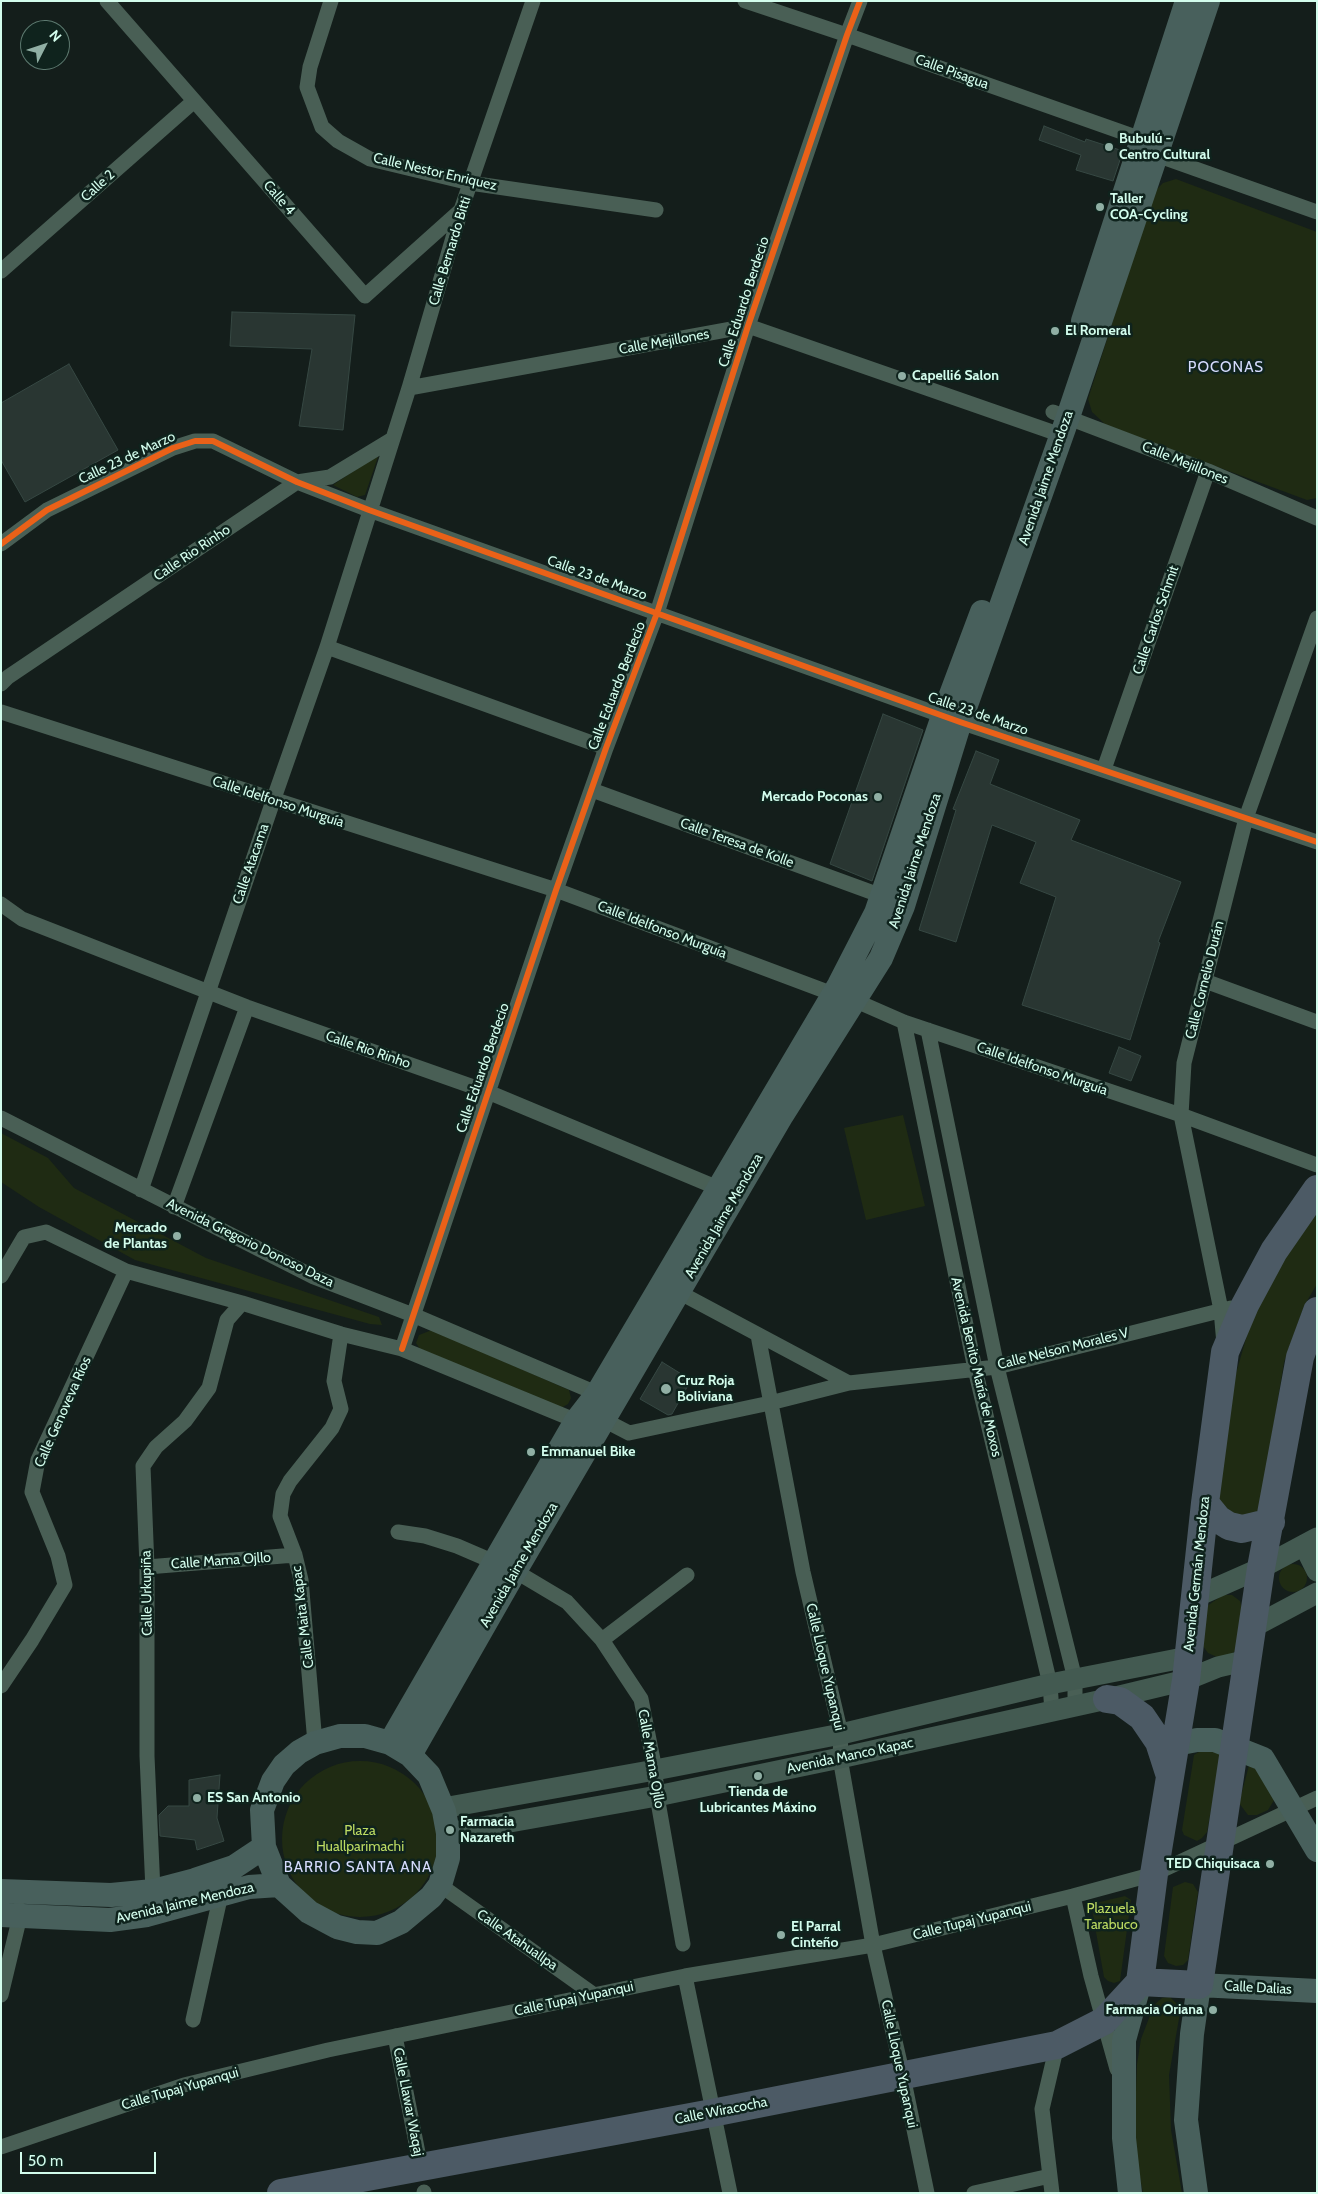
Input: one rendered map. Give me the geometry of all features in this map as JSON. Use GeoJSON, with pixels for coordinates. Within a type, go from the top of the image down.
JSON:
{"type":"FeatureCollection","features":[{"type":"Feature","properties":{"kind":"highway","name":"Avenida Germán Mendoza"},"geometry":{"type":"LineString","coordinates":[[1140,1982],[1154,1874],[1171,1779],[1187,1668],[1205,1503],[1225,1352],[1233,1307],[1317,1189]]}},
{"type":"Feature","properties":{"kind":"highway"},"geometry":{"type":"LineString","coordinates":[[1140,1982],[1199,1985],[1219,1846],[1236,1747],[1261,1568],[1317,1312]]}},
{"type":"Feature","properties":{"kind":"highway"},"geometry":{"type":"LineString","coordinates":[[1205,1503],[1218,1519],[1229,1526],[1242,1529],[1271,1522]]}},
{"type":"Feature","properties":{"kind":"highway"},"geometry":{"type":"LineString","coordinates":[[1107,1699],[1120,1701],[1142,1717],[1159,1742],[1171,1779]]}},
{"type":"Feature","properties":{"kind":"highway","name":"Calle Wiracocha"},"geometry":{"type":"LineString","coordinates":[[281,2193],[423,2184],[712,2113],[1057,2045],[1104,2021],[1140,1982]]}},
{"type":"Feature","properties":{"kind":"main road","name":"Avenida Jaime Mendoza"},"geometry":{"type":"LineString","coordinates":[[1149,147],[1186,1]]}},
{"type":"Feature","properties":{"kind":"main road","name":"Avenida Jaime Mendoza"},"geometry":{"type":"LineString","coordinates":[[728,1192],[782,1115],[856,1001],[881,958],[903,906],[952,719],[993,584],[1057,424],[1149,147],[1208,1]]}},
{"type":"Feature","properties":{"kind":"main road","name":"Avenida Jaime Mendoza"},"geometry":{"type":"LineString","coordinates":[[400,1749],[505,1566],[604,1411],[671,1288],[728,1192],[876,913],[952,719]]}},
{"type":"Feature","properties":{"kind":"main road","name":"Avenida Jaime Mendoza"},"geometry":{"type":"LineString","coordinates":[[505,1566],[576,1421],[604,1411]]}},
{"type":"Feature","properties":{"kind":"main road"},"geometry":{"type":"LineString","coordinates":[[1194,1598],[1261,1568],[1310,1541],[1317,1571]]}},
{"type":"Feature","properties":{"kind":"main road"},"geometry":{"type":"LineString","coordinates":[[1253,1627],[1317,1593]]}},
{"type":"Feature","properties":{"kind":"main road","name":"Avenida Manco Kapac"},"geometry":{"type":"LineString","coordinates":[[443,1808],[656,1770],[841,1734],[1075,1679],[1187,1668],[1218,1667],[1248,1660]]}},
{"type":"Feature","properties":{"kind":"main road","name":"Avenida Manco Kapac"},"geometry":{"type":"LineString","coordinates":[[448,1833],[658,1796],[1052,1712],[1107,1699],[1187,1668]]}},
{"type":"Feature","properties":{"kind":"main road"},"geometry":{"type":"LineString","coordinates":[[340,1736],[366,1736],[400,1749],[429,1775],[443,1808],[448,1833],[448,1858],[440,1885],[431,1897],[401,1922],[377,1933],[357,1932],[337,1927],[308,1912],[278,1884],[264,1847],[262,1810],[273,1780],[284,1765],[299,1752],[316,1743],[340,1736]]}},
{"type":"Feature","properties":{"kind":"main road"},"geometry":{"type":"LineString","coordinates":[[1176,1744],[1208,1740],[1236,1747],[1263,1759],[1317,1850]]}},
{"type":"Feature","properties":{"kind":"main road","name":"Avenida Jaime Mendoza"},"geometry":{"type":"LineString","coordinates":[[9,1891],[111,1895],[153,1891],[234,1867],[264,1847]]}},
{"type":"Feature","properties":{"kind":"main road","name":"Avenida Jaime Mendoza"},"geometry":{"type":"LineString","coordinates":[[11,1916],[110,1920],[147,1915],[249,1887],[278,1884]]}},
{"type":"Feature","properties":{"kind":"main road"},"geometry":{"type":"LineString","coordinates":[[1130,2193],[1124,2138],[1124,2040],[1140,1982]]}},
{"type":"Feature","properties":{"kind":"main road"},"geometry":{"type":"LineString","coordinates":[[1196,2193],[1186,2120],[1192,2034],[1199,1985]]}},
{"type":"Feature","properties":{"kind":"main road","name":"Calle Dalias"},"geometry":{"type":"LineString","coordinates":[[1199,1985],[1317,1991]]}},
{"type":"Feature","properties":{"kind":"street","name":"Calle 4"},"geometry":{"type":"LineString","coordinates":[[107,1],[365,296],[462,210]]}},
{"type":"Feature","properties":{"kind":"street","name":"Calle Nestor Enriquez"},"geometry":{"type":"LineString","coordinates":[[331,1],[310,67],[307,87],[322,127],[338,141],[370,159],[470,183],[656,210]]}},
{"type":"Feature","properties":{"kind":"street","name":"Calle Bernardo Bitti"},"geometry":{"type":"LineString","coordinates":[[408,388],[470,183],[534,1]]}},
{"type":"Feature","properties":{"kind":"street","name":"Calle Pisagua"},"geometry":{"type":"LineString","coordinates":[[745,1],[846,35],[1149,147],[1317,212]]}},
{"type":"Feature","properties":{"kind":"street","name":"Calle Eduardo Berdecio"},"geometry":{"type":"LineString","coordinates":[[402,1349],[556,890],[606,748],[658,613],[748,326],[846,35],[860,1]]}},
{"type":"Feature","properties":{"kind":"street","name":"Calle 2"},"geometry":{"type":"LineString","coordinates":[[1,270],[194,101]]}},
{"type":"Feature","properties":{"kind":"street","name":"Calle Mejillones"},"geometry":{"type":"LineString","coordinates":[[408,388],[748,326],[1208,471],[1317,518]]}},
{"type":"Feature","properties":{"kind":"street"},"geometry":{"type":"LineString","coordinates":[[369,510],[408,388]]}},
{"type":"Feature","properties":{"kind":"street","name":"Calle Rio Rinho"},"geometry":{"type":"LineString","coordinates":[[1,684],[8,677],[296,482],[330,477],[391,440]]}},
{"type":"Feature","properties":{"kind":"street","name":"Calle 23 de Marzo"},"geometry":{"type":"LineString","coordinates":[[1,544],[47,510],[173,448],[195,441],[213,441],[296,482],[369,510],[952,719],[1317,842]]}},
{"type":"Feature","properties":{"kind":"street","name":"Calle Carlos Schmit"},"geometry":{"type":"LineString","coordinates":[[1104,769],[1208,471]]}},
{"type":"Feature","properties":{"kind":"street","name":"Calle Atacama"},"geometry":{"type":"LineString","coordinates":[[141,1190],[327,647],[369,510]]}},
{"type":"Feature","properties":{"kind":"street","name":"Calle Cornelio Durán"},"geometry":{"type":"LineString","coordinates":[[1233,1307],[1181,1115],[1184,1062],[1246,818],[1317,618]]}},
{"type":"Feature","properties":{"kind":"street"},"geometry":{"type":"LineString","coordinates":[[327,647],[606,748]]}},
{"type":"Feature","properties":{"kind":"street","name":"Calle Idelfonso Murguía"},"geometry":{"type":"LineString","coordinates":[[1,712],[273,801],[556,890],[856,1001],[904,1022],[1181,1115],[1317,1165]]}},
{"type":"Feature","properties":{"kind":"street","name":"Calle Teresa de Kolle"},"geometry":{"type":"LineString","coordinates":[[592,790],[882,896]]}},
{"type":"Feature","properties":{"kind":"street","name":"Calle Rio Rinho"},"geometry":{"type":"LineString","coordinates":[[1,904],[22,919],[247,1007],[488,1092],[728,1192]]}},
{"type":"Feature","properties":{"kind":"street"},"geometry":{"type":"LineString","coordinates":[[1205,981],[1317,1022]]}},
{"type":"Feature","properties":{"kind":"street"},"geometry":{"type":"LineString","coordinates":[[174,1207],[247,1007]]}},
{"type":"Feature","properties":{"kind":"street","name":"Avenida Benito María de Moxos"},"geometry":{"type":"LineString","coordinates":[[904,1022],[975,1369],[1050,1684],[1052,1712]]}},
{"type":"Feature","properties":{"kind":"street","name":"Avenida Benito María de Moxos"},"geometry":{"type":"LineString","coordinates":[[928,1030],[997,1367],[1075,1679],[1075,1706]]}},
{"type":"Feature","properties":{"kind":"street","name":"Avenida Gregorio Donoso Daza"},"geometry":{"type":"LineString","coordinates":[[1,1118],[314,1276],[413,1314],[604,1411]]}},
{"type":"Feature","properties":{"kind":"street"},"geometry":{"type":"LineString","coordinates":[[1,1276],[24,1237],[46,1232],[126,1271],[242,1302],[341,1334],[402,1349],[576,1421],[604,1411]]}},
{"type":"Feature","properties":{"kind":"street","name":"Calle Genoveva Ríos"},"geometry":{"type":"LineString","coordinates":[[1,1686],[32,1640],[65,1585],[58,1556],[32,1492],[38,1460],[126,1271]]}},
{"type":"Feature","properties":{"kind":"street"},"geometry":{"type":"LineString","coordinates":[[671,1288],[849,1382]]}},
{"type":"Feature","properties":{"kind":"street","name":"Calle Urkupiña"},"geometry":{"type":"LineString","coordinates":[[147,1915],[153,1891],[147,1756],[147,1567],[143,1466],[156,1447],[185,1421],[209,1388],[227,1320],[242,1302]]}},
{"type":"Feature","properties":{"kind":"street","name":"Calle Nelson Morales V"},"geometry":{"type":"LineString","coordinates":[[604,1411],[629,1433],[770,1403],[849,1382],[997,1367],[1233,1307]]}},
{"type":"Feature","properties":{"kind":"street","name":"Calle Maita Kapac"},"geometry":{"type":"LineString","coordinates":[[316,1743],[301,1580],[295,1555],[280,1516],[282,1494],[332,1428],[341,1409],[334,1381],[341,1334]]}},
{"type":"Feature","properties":{"kind":"street","name":"Calle Lloque Yupanqui"},"geometry":{"type":"LineString","coordinates":[[758,1334],[802,1572],[841,1734],[840,1758],[873,1945],[903,2076],[926,2193]]}},
{"type":"Feature","properties":{"kind":"street","name":"Calle Mama Ojllo"},"geometry":{"type":"LineString","coordinates":[[398,1532],[425,1536],[449,1543],[505,1566],[567,1602],[602,1640],[641,1699],[656,1770],[658,1796],[683,1944]]}},
{"type":"Feature","properties":{"kind":"street","name":"Calle Mama Ojllo"},"geometry":{"type":"LineString","coordinates":[[147,1567],[295,1555]]}},
{"type":"Feature","properties":{"kind":"street"},"geometry":{"type":"LineString","coordinates":[[602,1640],[688,1575]]}},
{"type":"Feature","properties":{"kind":"street","name":"Calle Tupaj Yupanqui"},"geometry":{"type":"LineString","coordinates":[[1,2146],[184,2085],[328,2050],[685,1976],[873,1945],[1073,1896],[1154,1874],[1219,1846],[1317,1798]]}},
{"type":"Feature","properties":{"kind":"street","name":"Calle Atahuallpa"},"geometry":{"type":"LineString","coordinates":[[440,1885],[593,1994]]}},
{"type":"Feature","properties":{"kind":"street"},"geometry":{"type":"LineString","coordinates":[[1,1995],[11,1916],[9,1891]]}},
{"type":"Feature","properties":{"kind":"street"},"geometry":{"type":"LineString","coordinates":[[192,2020],[221,1894]]}},
{"type":"Feature","properties":{"kind":"street"},"geometry":{"type":"LineString","coordinates":[[1073,1896],[1091,1976],[1123,2088]]}},
{"type":"Feature","properties":{"kind":"street"},"geometry":{"type":"LineString","coordinates":[[685,1976],[730,2193]]}},
{"type":"Feature","properties":{"kind":"street","name":"Calle Llawar Waqaj"},"geometry":{"type":"LineString","coordinates":[[395,2036],[423,2184]]}},
{"type":"Feature","properties":{"kind":"street"},"geometry":{"type":"LineString","coordinates":[[1052,2193],[1042,2109],[1057,2045]]}},
{"type":"Feature","properties":{"kind":"street"},"geometry":{"type":"LineString","coordinates":[[974,2193],[1050,2176]]}},
{"type":"Feature","properties":{"kind":"green space"},"geometry":{"type":"Polygon","coordinates":[[[1176,179],[1317,232],[1317,498],[1307,500],[1107,426],[1092,412],[1088,399],[1154,192],[1163,183],[1176,179]]]}},
{"type":"Feature","properties":{"kind":"green space"},"geometry":{"type":"Polygon","coordinates":[[[379,454],[365,495],[357,497],[333,485],[379,454]]]}},
{"type":"Feature","properties":{"kind":"green space"},"geometry":{"type":"Polygon","coordinates":[[[903,1115],[925,1206],[866,1220],[844,1128],[903,1115]]]}},
{"type":"Feature","properties":{"kind":"green space"},"geometry":{"type":"Polygon","coordinates":[[[1,1133],[48,1158],[74,1188],[206,1258],[379,1317],[382,1325],[370,1324],[135,1260],[39,1207],[1,1182],[1,1133]]]}},
{"type":"Feature","properties":{"kind":"green space"},"geometry":{"type":"Polygon","coordinates":[[[1317,1207],[1317,1284],[1304,1306],[1284,1362],[1261,1503],[1257,1512],[1242,1521],[1218,1501],[1235,1377],[1249,1328],[1268,1285],[1317,1207]]]}},
{"type":"Feature","properties":{"kind":"green space"},"geometry":{"type":"Polygon","coordinates":[[[432,1330],[569,1390],[571,1398],[568,1404],[561,1408],[420,1349],[416,1343],[419,1335],[432,1330]]]}},
{"type":"Feature","properties":{"kind":"green space"},"geometry":{"type":"Polygon","coordinates":[[[1293,1564],[1303,1568],[1307,1578],[1303,1588],[1293,1592],[1283,1588],[1279,1578],[1283,1568],[1293,1564]]]}},
{"type":"Feature","properties":{"kind":"green space"},"geometry":{"type":"Polygon","coordinates":[[[1223,1595],[1232,1595],[1240,1601],[1242,1608],[1238,1646],[1234,1652],[1227,1656],[1217,1657],[1208,1653],[1203,1646],[1207,1606],[1223,1595]]]}},
{"type":"Feature","properties":{"kind":"green space"},"geometry":{"type":"Polygon","coordinates":[[[1205,1748],[1219,1754],[1220,1760],[1207,1832],[1197,1841],[1184,1835],[1182,1830],[1194,1755],[1205,1748]]]}},
{"type":"Feature","properties":{"kind":"green space"},"geometry":{"type":"Polygon","coordinates":[[[1251,1758],[1276,1797],[1268,1810],[1257,1815],[1248,1815],[1239,1803],[1251,1758]]]}},
{"type":"Feature","properties":{"kind":"green space","name":"Plaza Huallparimachi"},"geometry":{"type":"Polygon","coordinates":[[[352,1761],[368,1761],[383,1764],[397,1770],[415,1784],[429,1802],[435,1816],[438,1839],[435,1862],[429,1876],[415,1894],[397,1908],[383,1914],[368,1917],[352,1917],[337,1914],[323,1908],[305,1894],[295,1882],[285,1862],[282,1847],[282,1831],[285,1816],[291,1802],[305,1784],[317,1774],[337,1764],[352,1761]]]}},
{"type":"Feature","properties":{"kind":"green space"},"geometry":{"type":"Polygon","coordinates":[[[1185,1882],[1193,1884],[1198,1892],[1188,1960],[1183,1965],[1176,1966],[1168,1963],[1164,1956],[1173,1887],[1185,1882]]]}},
{"type":"Feature","properties":{"kind":"green space","name":"Plazuela Tarabuco"},"geometry":{"type":"Polygon","coordinates":[[[1125,1896],[1131,1900],[1120,1981],[1114,1983],[1104,1977],[1091,1904],[1125,1896]]]}},
{"type":"Feature","properties":{"kind":"green space"},"geometry":{"type":"Polygon","coordinates":[[[1170,1997],[1180,2007],[1169,2075],[1171,2130],[1182,2193],[1143,2193],[1134,2146],[1137,2064],[1141,2039],[1154,2005],[1162,1998],[1170,1997]]]}},
{"type":"Feature","properties":{"kind":"building"},"geometry":{"type":"Polygon","coordinates":[[[1044,126],[1085,142],[1086,139],[1123,151],[1113,181],[1076,170],[1081,155],[1039,140],[1044,126]]]}},
{"type":"Feature","properties":{"kind":"building"},"geometry":{"type":"Polygon","coordinates":[[[232,312],[355,315],[343,430],[299,426],[312,349],[230,346],[232,312]]]}},
{"type":"Feature","properties":{"kind":"building"},"geometry":{"type":"Polygon","coordinates":[[[69,364],[118,450],[25,502],[1,460],[1,403],[69,364]]]}},
{"type":"Feature","properties":{"kind":"building","name":"Mercado Poconas"},"geometry":{"type":"Polygon","coordinates":[[[883,714],[923,730],[872,881],[830,864],[883,714]]]}},
{"type":"Feature","properties":{"kind":"building"},"geometry":{"type":"Polygon","coordinates":[[[976,751],[999,760],[990,784],[1080,820],[1071,840],[1181,882],[1158,942],[1160,943],[1130,1040],[1022,1005],[1056,897],[1020,883],[1036,842],[992,825],[956,942],[919,930],[956,810],[953,809],[976,751]]]}},
{"type":"Feature","properties":{"kind":"building"},"geometry":{"type":"Polygon","coordinates":[[[1119,1047],[1141,1056],[1131,1081],[1109,1073],[1119,1047]]]}},
{"type":"Feature","properties":{"kind":"building","name":"Cruz Roja Boliviana"},"geometry":{"type":"Polygon","coordinates":[[[662,1362],[691,1380],[672,1414],[668,1415],[640,1399],[662,1362]]]}},
{"type":"Feature","properties":{"kind":"building"},"geometry":{"type":"Polygon","coordinates":[[[220,1775],[217,1818],[224,1841],[197,1850],[195,1840],[160,1836],[159,1815],[168,1806],[189,1806],[189,1780],[220,1775]]]}},
{"type":"Feature","properties":{"kind":"cycle path"},"geometry":{"type":"LineString","coordinates":[[402,1349],[556,890],[606,748],[657,613],[748,326],[860,1]]}},
{"type":"Feature","properties":{"kind":"cycle path"},"geometry":{"type":"LineString","coordinates":[[1,544],[47,510],[173,448],[195,441],[213,441],[297,482],[369,510],[960,722],[1317,842]]}},
{"type":"Feature","properties":{"kind":"place","name":"Bubulú - Centro Cultural"},"geometry":{"type":"Point","coordinates":[1109,147]}},
{"type":"Feature","properties":{"kind":"place","name":"Taller COA-Cycling"},"geometry":{"type":"Point","coordinates":[1100,207]}},
{"type":"Feature","properties":{"kind":"place","name":"El Romeral"},"geometry":{"type":"Point","coordinates":[1055,331]}},
{"type":"Feature","properties":{"kind":"place","name":"Capelli6 Salon"},"geometry":{"type":"Point","coordinates":[902,376]}},
{"type":"Feature","properties":{"kind":"place","name":"Mercado Poconas"},"geometry":{"type":"Point","coordinates":[878,797]}},
{"type":"Feature","properties":{"kind":"place","name":"Mercado de Plantas"},"geometry":{"type":"Point","coordinates":[177,1236]}},
{"type":"Feature","properties":{"kind":"place","name":"Cruz Roja Boliviana"},"geometry":{"type":"Point","coordinates":[666,1389]}},
{"type":"Feature","properties":{"kind":"place","name":"Emmanuel Bike"},"geometry":{"type":"Point","coordinates":[531,1452]}},
{"type":"Feature","properties":{"kind":"place","name":"Tienda de Lubricantes Máxino"},"geometry":{"type":"Point","coordinates":[758,1776]}},
{"type":"Feature","properties":{"kind":"place","name":"ES San Antonio"},"geometry":{"type":"Point","coordinates":[197,1798]}},
{"type":"Feature","properties":{"kind":"place","name":"Farmacia Nazareth"},"geometry":{"type":"Point","coordinates":[450,1830]}},
{"type":"Feature","properties":{"kind":"place","name":"TED Chiquisaca"},"geometry":{"type":"Point","coordinates":[1270,1864]}},
{"type":"Feature","properties":{"kind":"place","name":"El Parral Cinteño"},"geometry":{"type":"Point","coordinates":[781,1935]}},
{"type":"Feature","properties":{"kind":"place","name":"Farmacia Oriana"},"geometry":{"type":"Point","coordinates":[1213,2010]}},
{"type":"Feature","properties":{"kind":"district","name":"POCONAS"},"geometry":{"type":"Point","coordinates":[1226,368]}},
{"type":"Feature","properties":{"kind":"district","name":"BARRIO SANTA ANA"},"geometry":{"type":"Point","coordinates":[358,1868]}}]}
